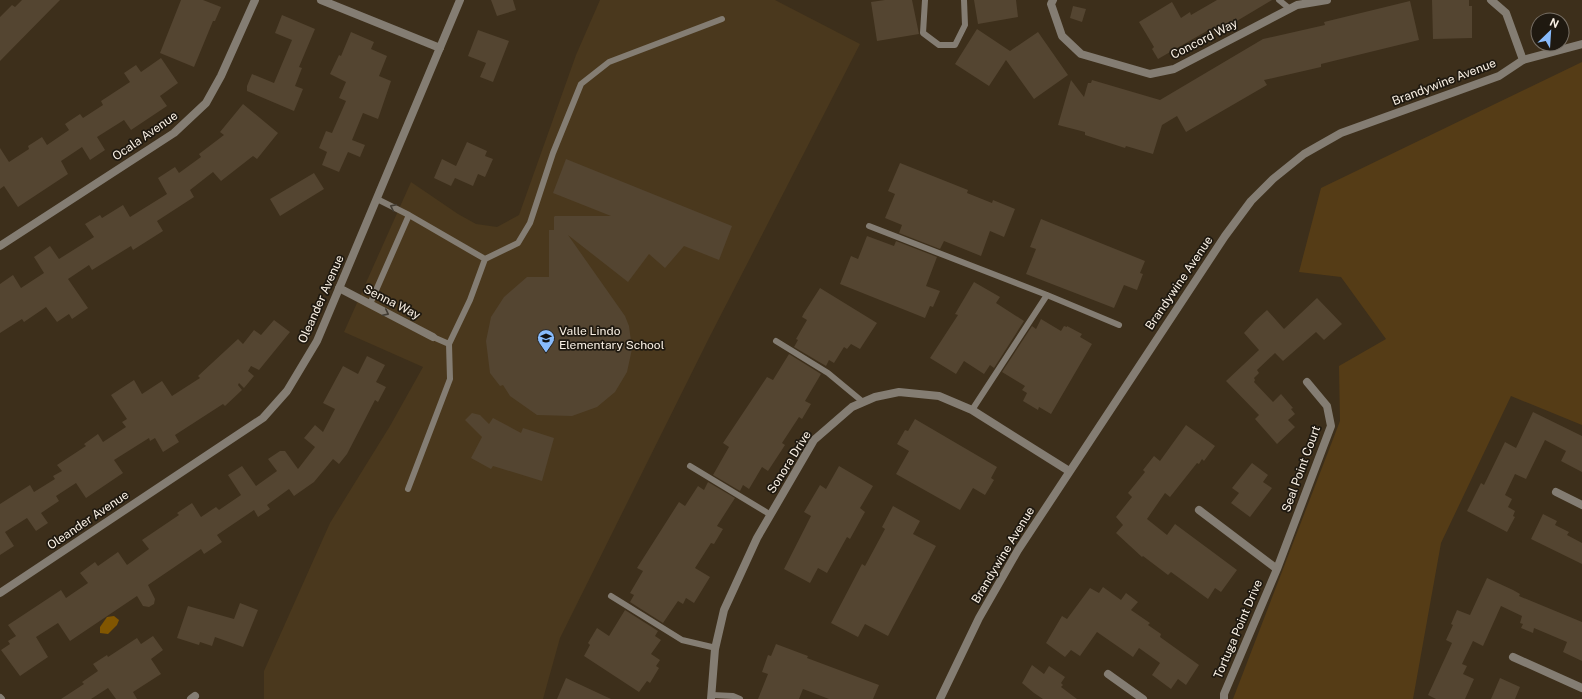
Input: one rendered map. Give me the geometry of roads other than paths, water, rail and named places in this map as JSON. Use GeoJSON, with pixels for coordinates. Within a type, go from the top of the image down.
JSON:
{"type":"FeatureCollection","features":[{"type":"Feature","properties":{"kind":"street","name":"Ocala Avenue"},"geometry":{"type":"LineString","coordinates":[[0,246],[174,133],[206,103],[221,76],[255,0]]}},
{"type":"Feature","properties":{"kind":"street"},"geometry":{"type":"LineString","coordinates":[[321,0],[440,48]]}},
{"type":"Feature","properties":{"kind":"street","name":"Oleander Avenue"},"geometry":{"type":"LineString","coordinates":[[0,593],[263,418],[287,391],[317,341],[460,0]]}},
{"type":"Feature","properties":{"kind":"street","name":"Concord Way"},"geometry":{"type":"LineString","coordinates":[[1053,0],[1051,4],[1062,36],[1082,54],[1150,74],[1174,69],[1294,5],[1327,0]]}},
{"type":"Feature","properties":{"kind":"street"},"geometry":{"type":"LineString","coordinates":[[1494,1],[1506,13],[1523,60]]}},
{"type":"Feature","properties":{"kind":"street","name":"Brandywine Avenue"},"geometry":{"type":"LineString","coordinates":[[940,699],[983,611],[1018,550],[1225,236],[1251,201],[1273,179],[1304,154],[1341,133],[1499,76],[1523,60],[1582,44]]}},
{"type":"Feature","properties":{"kind":"street","name":"Senna Way"},"geometry":{"type":"LineString","coordinates":[[339,288],[433,337]]}},
{"type":"Feature","properties":{"kind":"street","name":"Seal Point Court"},"geometry":{"type":"LineString","coordinates":[[1277,569],[1331,426],[1327,406],[1307,382]]}},
{"type":"Feature","properties":{"kind":"street","name":"Sonora Drive"},"geometry":{"type":"LineString","coordinates":[[711,697],[716,648],[724,610],[757,538],[814,440],[852,407],[875,397],[899,392],[939,396],[972,410],[1069,471]]}},
{"type":"Feature","properties":{"kind":"street"},"geometry":{"type":"LineString","coordinates":[[1556,492],[1582,505]]}},
{"type":"Feature","properties":{"kind":"street"},"geometry":{"type":"LineString","coordinates":[[1199,510],[1277,569]]}},
{"type":"Feature","properties":{"kind":"street","name":"Tortuga Point Drive"},"geometry":{"type":"LineString","coordinates":[[1224,699],[1224,694],[1277,569]]}},
{"type":"Feature","properties":{"kind":"street"},"geometry":{"type":"LineString","coordinates":[[1513,657],[1582,688]]}},
{"type":"Feature","properties":{"kind":"street"},"geometry":{"type":"LineString","coordinates":[[1108,674],[1143,699]]}},
{"type":"Feature","properties":{"kind":"lane"},"geometry":{"type":"LineString","coordinates":[[924,0],[923,33],[938,45],[955,44],[965,25],[964,0]]}},
{"type":"Feature","properties":{"kind":"lane"},"geometry":{"type":"LineString","coordinates":[[1279,0],[1294,5]]}},
{"type":"Feature","properties":{"kind":"lane"},"geometry":{"type":"LineString","coordinates":[[408,489],[450,379],[449,344],[470,300],[485,259],[518,243],[530,224],[553,153],[581,84],[609,62],[722,19]]}},
{"type":"Feature","properties":{"kind":"lane"},"geometry":{"type":"LineString","coordinates":[[377,199],[409,215],[485,259]]}},
{"type":"Feature","properties":{"kind":"lane"},"geometry":{"type":"LineString","coordinates":[[370,304],[409,215]]}},
{"type":"Feature","properties":{"kind":"lane"},"geometry":{"type":"LineString","coordinates":[[869,226],[1047,295],[1119,325]]}},
{"type":"Feature","properties":{"kind":"lane"},"geometry":{"type":"LineString","coordinates":[[972,410],[1047,295]]}},
{"type":"Feature","properties":{"kind":"lane"},"geometry":{"type":"LineString","coordinates":[[433,337],[449,344]]}},
{"type":"Feature","properties":{"kind":"lane"},"geometry":{"type":"LineString","coordinates":[[776,341],[823,370],[863,402]]}},
{"type":"Feature","properties":{"kind":"lane"},"geometry":{"type":"LineString","coordinates":[[690,466],[771,515]]}},
{"type":"Feature","properties":{"kind":"lane"},"geometry":{"type":"LineString","coordinates":[[611,596],[682,640],[716,648]]}},
{"type":"Feature","properties":{"kind":"lane"},"geometry":{"type":"LineString","coordinates":[[711,697],[733,696],[740,699]]}},
{"type":"Feature","properties":{"kind":"place","name":"Valle Lindo Elementary School"},"geometry":{"type":"Point","coordinates":[546,353]}}]}
